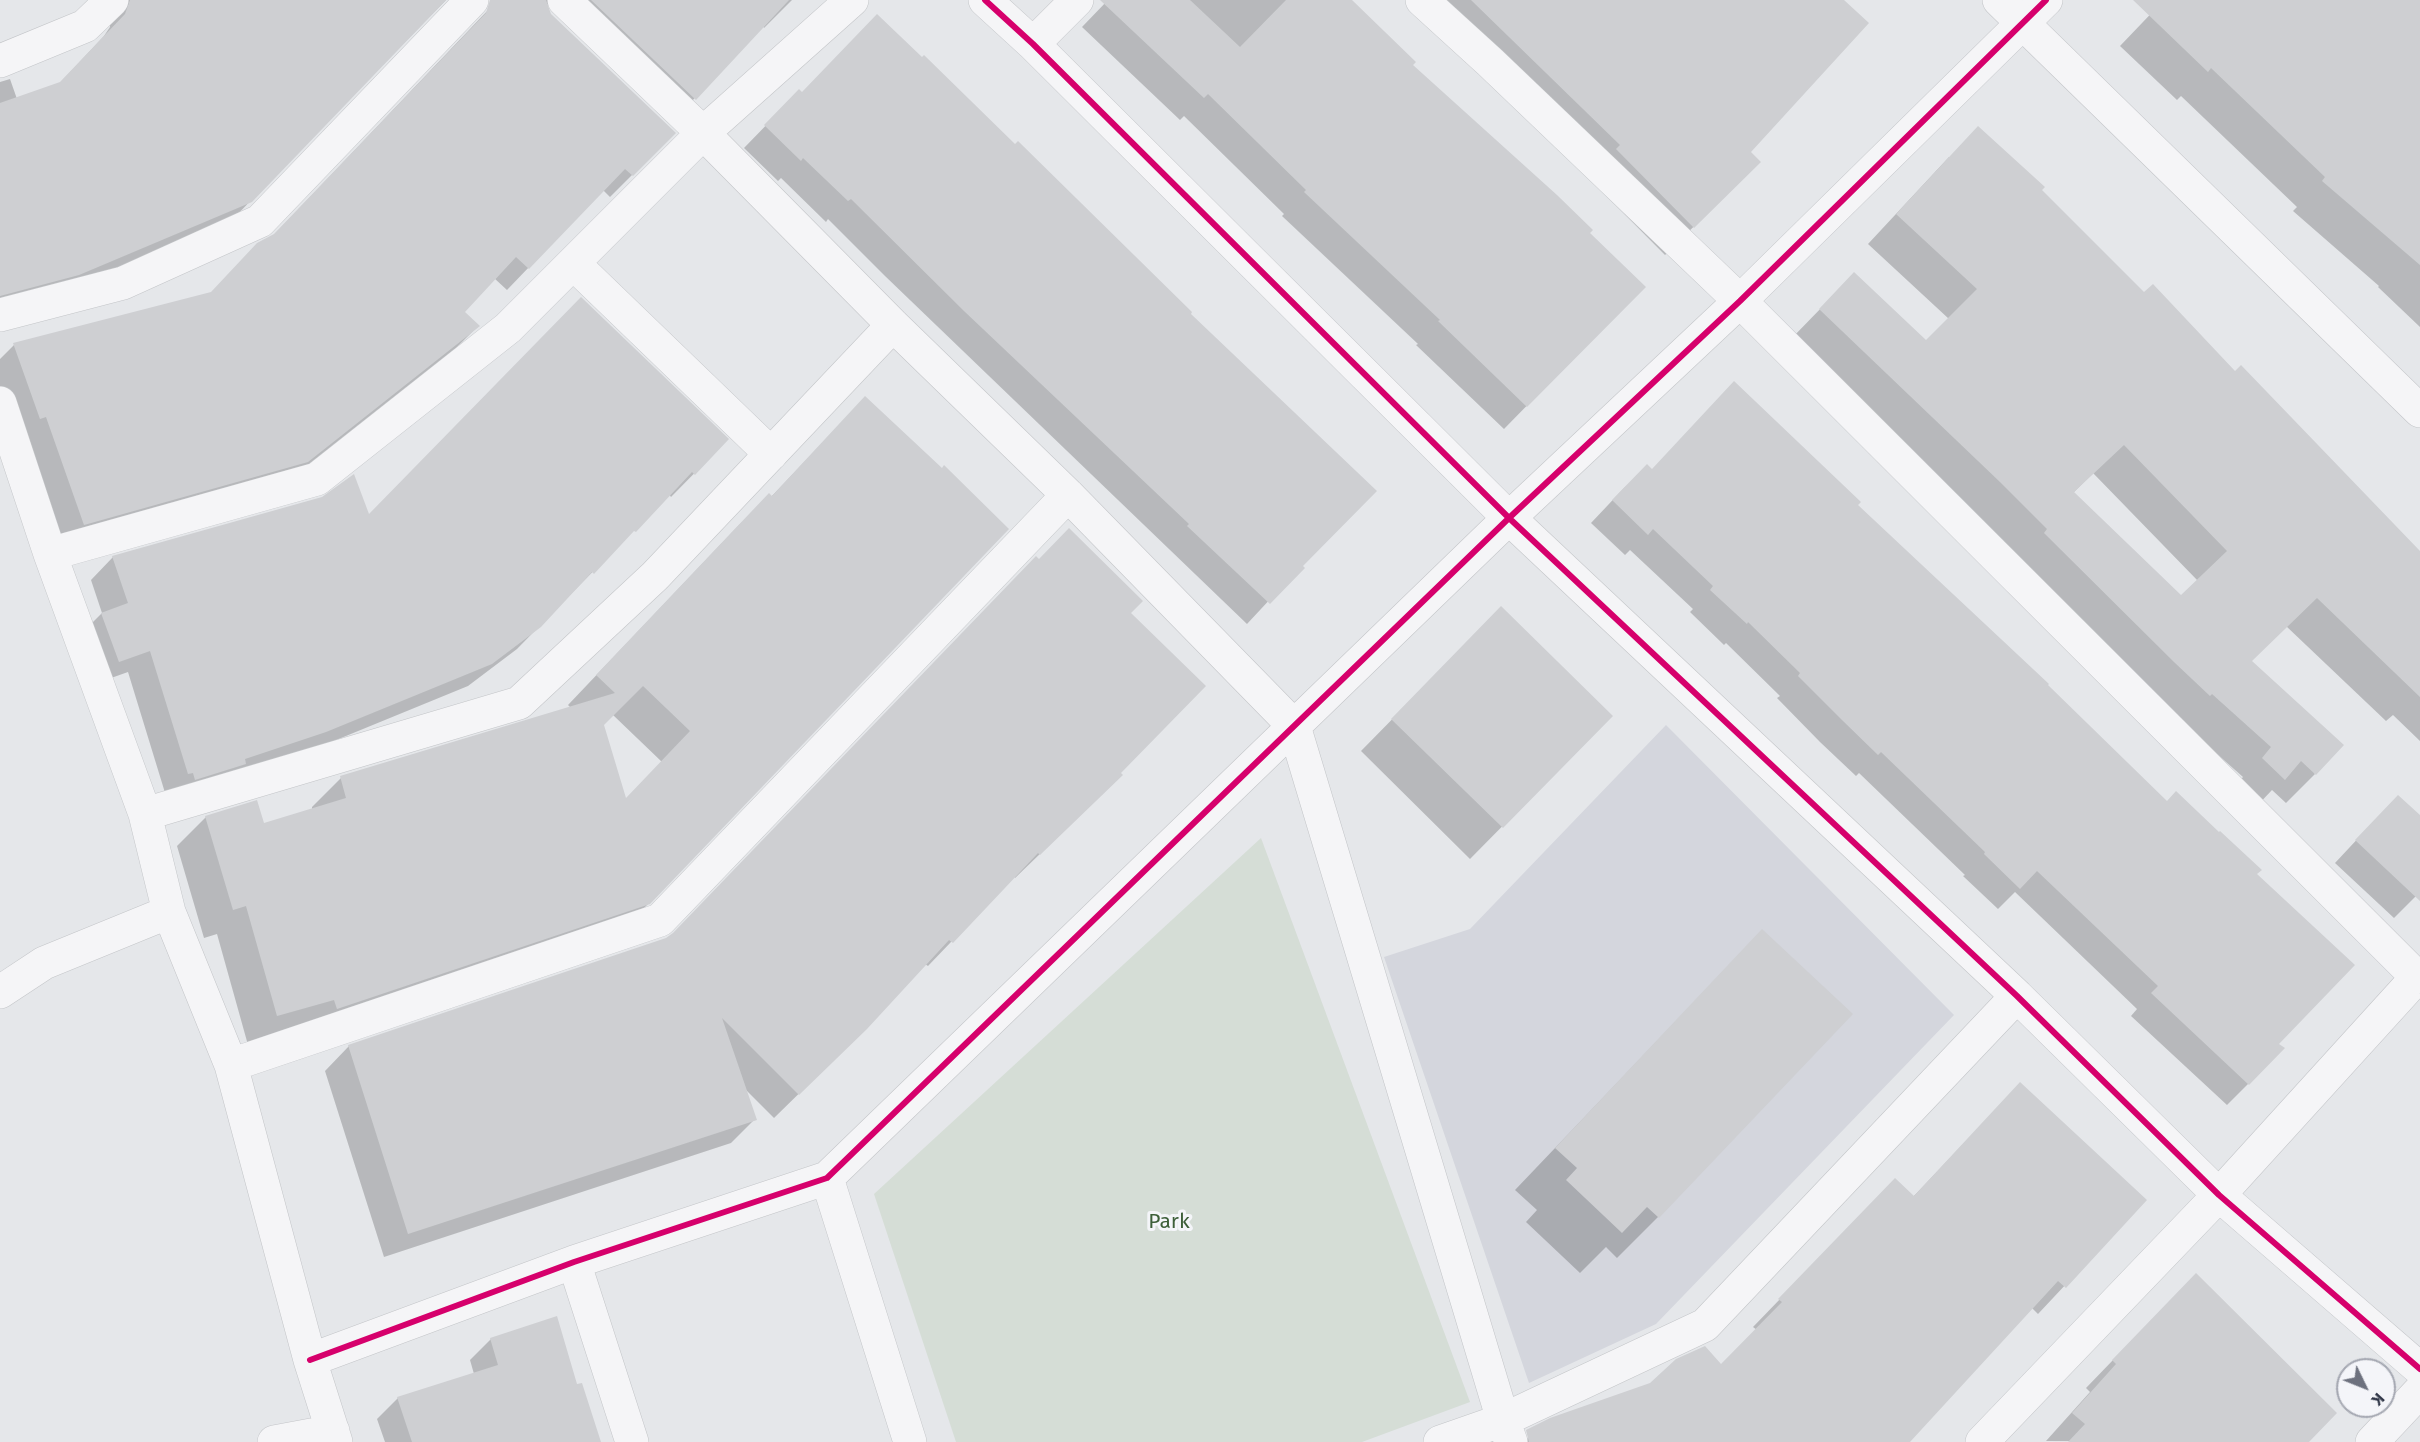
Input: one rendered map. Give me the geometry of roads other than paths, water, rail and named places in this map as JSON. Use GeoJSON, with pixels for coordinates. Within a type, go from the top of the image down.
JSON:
{"type":"FeatureCollection","features":[{"type":"Feature","properties":{"kind":"street"},"geometry":{"type":"LineString","coordinates":[[0,61],[85,26],[112,0]]}},
{"type":"Feature","properties":{"kind":"street"},"geometry":{"type":"LineString","coordinates":[[0,315],[123,282],[260,220],[472,0]]}},
{"type":"Feature","properties":{"kind":"street"},"geometry":{"type":"LineString","coordinates":[[564,0],[703,133],[893,325],[1068,495],[1294,726],[1507,1431]]}},
{"type":"Feature","properties":{"kind":"street"},"geometry":{"type":"LineString","coordinates":[[50,554],[317,479],[508,328],[703,133],[852,0]]}},
{"type":"Feature","properties":{"kind":"street"},"geometry":{"type":"LineString","coordinates":[[985,0],[1033,44],[1509,518],[2017,996],[2219,1195],[2420,1369]]}},
{"type":"Feature","properties":{"kind":"street"},"geometry":{"type":"LineString","coordinates":[[1033,44],[1077,0]]}},
{"type":"Feature","properties":{"kind":"street"},"geometry":{"type":"LineString","coordinates":[[1422,0],[1740,301],[2418,976],[2219,1195],[1982,1442]]}},
{"type":"Feature","properties":{"kind":"street"},"geometry":{"type":"LineString","coordinates":[[1999,0],[2420,411]]}},
{"type":"Feature","properties":{"kind":"street"},"geometry":{"type":"LineString","coordinates":[[310,1360],[574,1262],[827,1178],[1509,518],[1740,301],[2046,0]]}},
{"type":"Feature","properties":{"kind":"street"},"geometry":{"type":"LineString","coordinates":[[573,263],[771,454]]}},
{"type":"Feature","properties":{"kind":"street"},"geometry":{"type":"LineString","coordinates":[[145,814],[519,703],[655,576],[893,325]]}},
{"type":"Feature","properties":{"kind":"street"},"geometry":{"type":"LineString","coordinates":[[0,404],[50,554],[145,814],[169,912],[231,1065],[310,1360],[335,1437],[274,1442]]}},
{"type":"Feature","properties":{"kind":"street"},"geometry":{"type":"LineString","coordinates":[[231,1065],[660,920],[1068,495]]}},
{"type":"Feature","properties":{"kind":"street"},"geometry":{"type":"LineString","coordinates":[[0,992],[44,963],[169,912]]}},
{"type":"Feature","properties":{"kind":"street"},"geometry":{"type":"LineString","coordinates":[[1440,1442],[1507,1431],[1706,1325],[2017,996]]}},
{"type":"Feature","properties":{"kind":"street"},"geometry":{"type":"LineString","coordinates":[[827,1178],[910,1442]]}},
{"type":"Feature","properties":{"kind":"street"},"geometry":{"type":"LineString","coordinates":[[574,1262],[632,1442]]}},
{"type":"Feature","properties":{"kind":"street"},"geometry":{"type":"LineString","coordinates":[[2372,1442],[2420,1391]]}},
{"type":"Feature","properties":{"kind":"park label","name":"Park"},"geometry":{"type":"Point","coordinates":[1169,1222]}}]}
